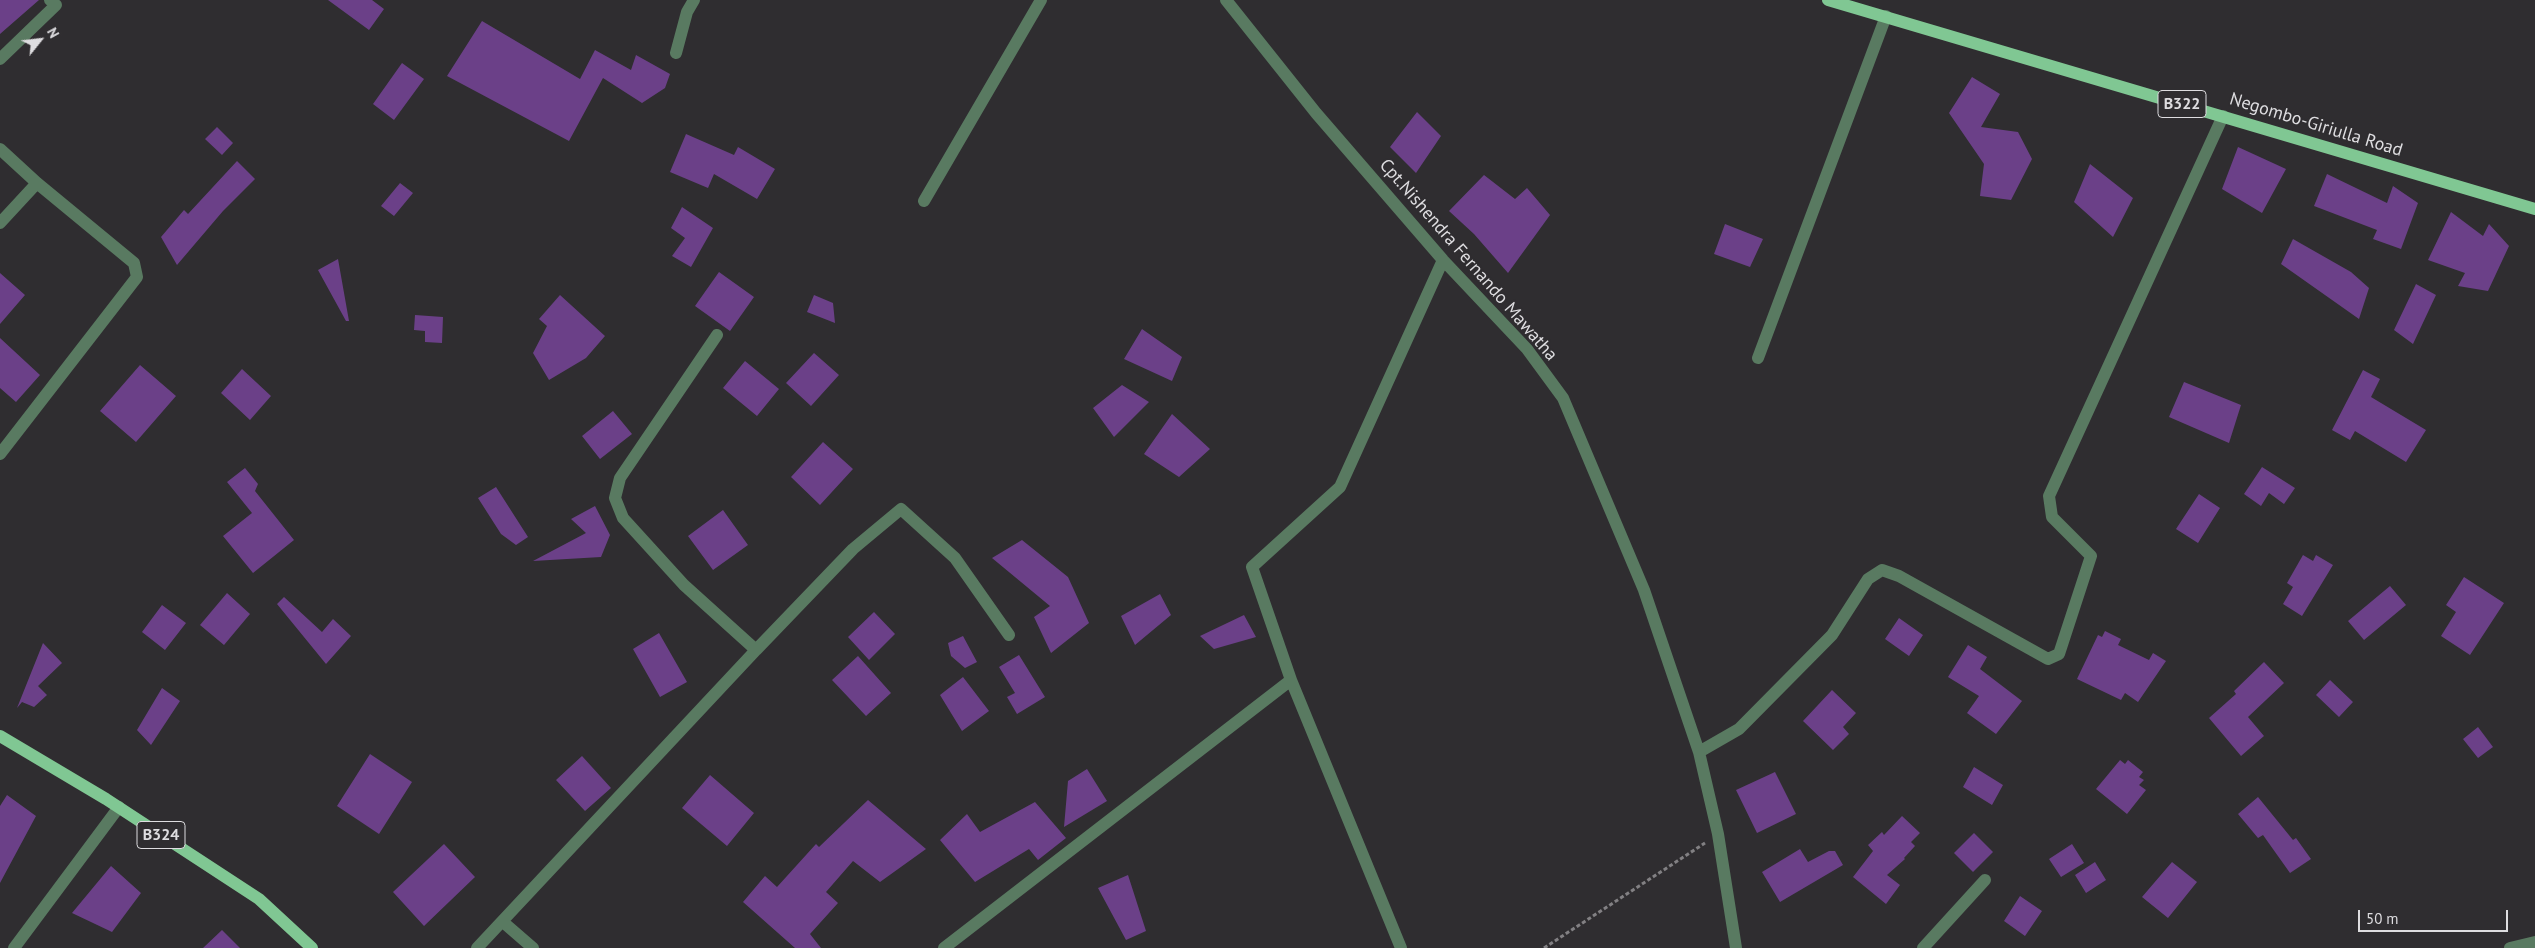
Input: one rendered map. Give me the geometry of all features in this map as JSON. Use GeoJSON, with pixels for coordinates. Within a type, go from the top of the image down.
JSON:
{"type":"FeatureCollection","features":[{"type":"Feature","properties":{"kind":"main road","name":"Negombo-Giriulla Road"},"geometry":{"type":"LineString","coordinates":[[1828,0],[1851,3],[1886,16],[2535,208]]}},
{"type":"Feature","properties":{"kind":"main road","name":"B324"},"geometry":{"type":"LineString","coordinates":[[0,736],[119,807],[259,899],[312,948]]}},
{"type":"Feature","properties":{"kind":"street"},"geometry":{"type":"LineString","coordinates":[[676,53],[687,12],[694,0]]}},
{"type":"Feature","properties":{"kind":"street"},"geometry":{"type":"LineString","coordinates":[[924,201],[1041,0]]}},
{"type":"Feature","properties":{"kind":"street","name":"Cpt.Nishendra Fernando Mawatha"},"geometry":{"type":"LineString","coordinates":[[1226,0],[1316,113],[1443,260],[1527,349],[1563,398],[1644,590],[1699,752],[1718,834],[1736,948]]}},
{"type":"Feature","properties":{"kind":"street"},"geometry":{"type":"LineString","coordinates":[[0,59],[56,2]]}},
{"type":"Feature","properties":{"kind":"street"},"geometry":{"type":"LineString","coordinates":[[1758,358],[1886,16]]}},
{"type":"Feature","properties":{"kind":"street"},"geometry":{"type":"LineString","coordinates":[[1699,752],[1739,729],[1832,635],[1868,579],[1882,570],[1899,576],[2048,660],[2059,654],[2091,556],[2052,517],[2049,496],[2223,116]]}},
{"type":"Feature","properties":{"kind":"street"},"geometry":{"type":"LineString","coordinates":[[0,149],[36,183],[134,263],[137,277],[0,454]]}},
{"type":"Feature","properties":{"kind":"street"},"geometry":{"type":"LineString","coordinates":[[0,223],[36,183]]}},
{"type":"Feature","properties":{"kind":"street"},"geometry":{"type":"LineString","coordinates":[[1401,948],[1290,680],[1252,566],[1340,487],[1443,260]]}},
{"type":"Feature","properties":{"kind":"street"},"geometry":{"type":"LineString","coordinates":[[717,335],[620,478],[615,498],[622,518],[684,585],[756,650]]}},
{"type":"Feature","properties":{"kind":"street"},"geometry":{"type":"LineString","coordinates":[[477,948],[853,549],[901,509],[955,558],[1009,635]]}},
{"type":"Feature","properties":{"kind":"street"},"geometry":{"type":"LineString","coordinates":[[944,948],[1290,680]]}},
{"type":"Feature","properties":{"kind":"street"},"geometry":{"type":"LineString","coordinates":[[14,948],[119,807]]}},
{"type":"Feature","properties":{"kind":"street"},"geometry":{"type":"LineString","coordinates":[[1923,948],[1985,880]]}},
{"type":"Feature","properties":{"kind":"street"},"geometry":{"type":"LineString","coordinates":[[503,922],[533,948]]}},
{"type":"Feature","properties":{"kind":"street"},"geometry":{"type":"LineString","coordinates":[[2510,948],[2535,942]]}},
{"type":"Feature","properties":{"kind":"path"},"geometry":{"type":"LineString","coordinates":[[1544,948],[1718,834]]}},
{"type":"Feature","properties":{"kind":"building"},"geometry":{"type":"Polygon","coordinates":[[[0,0],[39,0],[0,34],[0,0]]]}},
{"type":"Feature","properties":{"kind":"building"},"geometry":{"type":"Polygon","coordinates":[[[328,0],[372,0],[384,9],[369,30],[328,0]]]}},
{"type":"Feature","properties":{"kind":"building"},"geometry":{"type":"Polygon","coordinates":[[[482,21],[580,79],[595,50],[631,70],[636,55],[670,74],[665,88],[642,103],[603,78],[569,141],[447,76],[482,21]]]}},
{"type":"Feature","properties":{"kind":"building"},"geometry":{"type":"Polygon","coordinates":[[[402,63],[424,79],[394,120],[373,104],[402,63]]]}},
{"type":"Feature","properties":{"kind":"building"},"geometry":{"type":"Polygon","coordinates":[[[1972,77],[2000,94],[1981,127],[2018,132],[2032,159],[2011,200],[1980,196],[1984,164],[1949,113],[1972,77]]]}},
{"type":"Feature","properties":{"kind":"building"},"geometry":{"type":"Polygon","coordinates":[[[1417,112],[1441,136],[1416,173],[1390,147],[1417,112]]]}},
{"type":"Feature","properties":{"kind":"building"},"geometry":{"type":"Polygon","coordinates":[[[217,127],[233,143],[222,155],[205,139],[217,127]]]}},
{"type":"Feature","properties":{"kind":"building"},"geometry":{"type":"Polygon","coordinates":[[[686,134],[734,155],[738,147],[775,169],[757,199],[714,174],[708,188],[670,172],[686,134]]]}},
{"type":"Feature","properties":{"kind":"building"},"geometry":{"type":"Polygon","coordinates":[[[2238,147],[2286,169],[2262,213],[2222,189],[2238,147]]]}},
{"type":"Feature","properties":{"kind":"building"},"geometry":{"type":"Polygon","coordinates":[[[237,161],[255,179],[223,211],[177,265],[161,237],[184,210],[188,214],[237,161]]]}},
{"type":"Feature","properties":{"kind":"building"},"geometry":{"type":"Polygon","coordinates":[[[2090,164],[2133,198],[2113,237],[2074,202],[2090,164]]]}},
{"type":"Feature","properties":{"kind":"building"},"geometry":{"type":"Polygon","coordinates":[[[2327,174],[2387,203],[2393,186],[2418,203],[2401,249],[2373,239],[2377,230],[2314,206],[2327,174]]]}},
{"type":"Feature","properties":{"kind":"building"},"geometry":{"type":"Polygon","coordinates":[[[1484,175],[1515,199],[1527,188],[1550,215],[1508,273],[1474,234],[1449,211],[1484,175]]]}},
{"type":"Feature","properties":{"kind":"building"},"geometry":{"type":"Polygon","coordinates":[[[400,183],[413,193],[394,216],[381,206],[400,183]]]}},
{"type":"Feature","properties":{"kind":"building"},"geometry":{"type":"Polygon","coordinates":[[[682,207],[713,228],[691,267],[672,256],[685,238],[671,228],[682,207]]]}},
{"type":"Feature","properties":{"kind":"building"},"geometry":{"type":"Polygon","coordinates":[[[2451,212],[2483,236],[2489,224],[2509,246],[2488,291],[2458,286],[2465,273],[2428,260],[2451,212]]]}},
{"type":"Feature","properties":{"kind":"building"},"geometry":{"type":"Polygon","coordinates":[[[1725,224],[1763,239],[1750,267],[1714,254],[1725,224]]]}},
{"type":"Feature","properties":{"kind":"building"},"geometry":{"type":"Polygon","coordinates":[[[2293,239],[2351,272],[2369,288],[2359,319],[2281,264],[2293,239]]]}},
{"type":"Feature","properties":{"kind":"building"},"geometry":{"type":"Polygon","coordinates":[[[338,259],[349,321],[346,321],[318,270],[338,259]]]}},
{"type":"Feature","properties":{"kind":"building"},"geometry":{"type":"Polygon","coordinates":[[[719,272],[754,297],[730,331],[695,306],[719,272]]]}},
{"type":"Feature","properties":{"kind":"building"},"geometry":{"type":"Polygon","coordinates":[[[0,273],[25,295],[0,324],[0,273]]]}},
{"type":"Feature","properties":{"kind":"building"},"geometry":{"type":"Polygon","coordinates":[[[2416,284],[2436,295],[2413,344],[2394,330],[2416,284]]]}},
{"type":"Feature","properties":{"kind":"building"},"geometry":{"type":"Polygon","coordinates":[[[560,295],[605,336],[586,358],[549,380],[533,353],[547,326],[539,319],[560,295]]]}},
{"type":"Feature","properties":{"kind":"building"},"geometry":{"type":"Polygon","coordinates":[[[814,295],[833,303],[835,323],[807,312],[814,295]]]}},
{"type":"Feature","properties":{"kind":"building"},"geometry":{"type":"Polygon","coordinates":[[[415,315],[443,317],[442,343],[425,342],[425,331],[414,330],[415,315]]]}},
{"type":"Feature","properties":{"kind":"building"},"geometry":{"type":"Polygon","coordinates":[[[1142,329],[1182,357],[1172,381],[1124,359],[1142,329]]]}},
{"type":"Feature","properties":{"kind":"building"},"geometry":{"type":"Polygon","coordinates":[[[0,338],[40,375],[16,402],[0,388],[0,338]]]}},
{"type":"Feature","properties":{"kind":"building"},"geometry":{"type":"Polygon","coordinates":[[[814,353],[839,375],[811,406],[786,383],[814,353]]]}},
{"type":"Feature","properties":{"kind":"building"},"geometry":{"type":"Polygon","coordinates":[[[745,361],[779,389],[757,416],[723,388],[745,361]]]}},
{"type":"Feature","properties":{"kind":"building"},"geometry":{"type":"Polygon","coordinates":[[[140,365],[176,396],[136,442],[100,411],[140,365]]]}},
{"type":"Feature","properties":{"kind":"building"},"geometry":{"type":"Polygon","coordinates":[[[242,369],[271,396],[250,420],[221,393],[242,369]]]}},
{"type":"Feature","properties":{"kind":"building"},"geometry":{"type":"Polygon","coordinates":[[[2363,370],[2380,379],[2371,397],[2426,430],[2406,462],[2355,431],[2350,440],[2332,430],[2363,370]]]}},
{"type":"Feature","properties":{"kind":"building"},"geometry":{"type":"Polygon","coordinates":[[[2184,382],[2241,405],[2229,443],[2169,417],[2184,382]]]}},
{"type":"Feature","properties":{"kind":"building"},"geometry":{"type":"Polygon","coordinates":[[[1122,385],[1149,402],[1114,437],[1093,408],[1122,385]]]}},
{"type":"Feature","properties":{"kind":"building"},"geometry":{"type":"Polygon","coordinates":[[[613,411],[632,434],[600,459],[582,436],[613,411]]]}},
{"type":"Feature","properties":{"kind":"building"},"geometry":{"type":"Polygon","coordinates":[[[1172,414],[1210,449],[1179,477],[1144,454],[1172,414]]]}},
{"type":"Feature","properties":{"kind":"building"},"geometry":{"type":"Polygon","coordinates":[[[823,442],[853,469],[820,505],[791,477],[823,442]]]}},
{"type":"Feature","properties":{"kind":"building"},"geometry":{"type":"Polygon","coordinates":[[[2262,467],[2295,488],[2284,504],[2269,493],[2261,506],[2244,494],[2262,467]]]}},
{"type":"Feature","properties":{"kind":"building"},"geometry":{"type":"Polygon","coordinates":[[[245,468],[258,484],[255,491],[294,540],[253,573],[223,536],[252,513],[227,482],[245,468]]]}},
{"type":"Feature","properties":{"kind":"building"},"geometry":{"type":"Polygon","coordinates":[[[496,487],[528,537],[516,545],[501,534],[478,498],[496,487]]]}},
{"type":"Feature","properties":{"kind":"building"},"geometry":{"type":"Polygon","coordinates":[[[2199,494],[2220,508],[2198,543],[2176,529],[2199,494]]]}},
{"type":"Feature","properties":{"kind":"building"},"geometry":{"type":"Polygon","coordinates":[[[595,506],[610,535],[601,557],[533,561],[586,533],[571,519],[595,506]]]}},
{"type":"Feature","properties":{"kind":"building"},"geometry":{"type":"Polygon","coordinates":[[[723,510],[748,545],[713,570],[688,536],[723,510]]]}},
{"type":"Feature","properties":{"kind":"building"},"geometry":{"type":"Polygon","coordinates":[[[1022,540],[1068,577],[1089,623],[1051,653],[1034,617],[1050,606],[992,558],[1022,540]]]}},
{"type":"Feature","properties":{"kind":"building"},"geometry":{"type":"Polygon","coordinates":[[[2303,555],[2313,561],[2316,555],[2333,565],[2302,616],[2283,604],[2293,587],[2287,583],[2303,555]]]}},
{"type":"Feature","properties":{"kind":"building"},"geometry":{"type":"Polygon","coordinates":[[[2464,577],[2504,603],[2470,655],[2441,636],[2456,612],[2446,605],[2464,577]]]}},
{"type":"Feature","properties":{"kind":"building"},"geometry":{"type":"Polygon","coordinates":[[[2390,586],[2406,605],[2364,640],[2348,621],[2390,586]]]}},
{"type":"Feature","properties":{"kind":"building"},"geometry":{"type":"Polygon","coordinates":[[[227,593],[250,614],[224,645],[200,625],[227,593]]]}},
{"type":"Feature","properties":{"kind":"building"},"geometry":{"type":"Polygon","coordinates":[[[1160,594],[1171,615],[1135,645],[1121,616],[1160,594]]]}},
{"type":"Feature","properties":{"kind":"building"},"geometry":{"type":"Polygon","coordinates":[[[284,597],[322,632],[333,619],[351,636],[326,664],[277,604],[284,597]]]}},
{"type":"Feature","properties":{"kind":"building"},"geometry":{"type":"Polygon","coordinates":[[[162,605],[186,623],[165,650],[142,632],[162,605]]]}},
{"type":"Feature","properties":{"kind":"building"},"geometry":{"type":"Polygon","coordinates":[[[874,612],[895,634],[869,660],[848,637],[874,612]]]}},
{"type":"Feature","properties":{"kind":"building"},"geometry":{"type":"Polygon","coordinates":[[[1244,615],[1256,637],[1214,649],[1200,636],[1244,615]]]}},
{"type":"Feature","properties":{"kind":"building"},"geometry":{"type":"Polygon","coordinates":[[[1899,618],[1923,635],[1909,656],[1885,639],[1899,618]]]}},
{"type":"Feature","properties":{"kind":"building"},"geometry":{"type":"Polygon","coordinates":[[[2105,631],[2121,639],[2118,645],[2149,660],[2153,653],[2166,661],[2138,702],[2125,693],[2121,700],[2077,679],[2098,635],[2102,637],[2105,631]]]}},
{"type":"Feature","properties":{"kind":"building"},"geometry":{"type":"Polygon","coordinates":[[[659,633],[687,682],[660,697],[633,649],[659,633]]]}},
{"type":"Feature","properties":{"kind":"building"},"geometry":{"type":"Polygon","coordinates":[[[963,636],[977,662],[965,668],[951,656],[948,643],[963,636]]]}},
{"type":"Feature","properties":{"kind":"building"},"geometry":{"type":"Polygon","coordinates":[[[43,643],[62,663],[38,686],[47,695],[34,707],[22,702],[17,708],[43,643]]]}},
{"type":"Feature","properties":{"kind":"building"},"geometry":{"type":"Polygon","coordinates":[[[1968,645],[1987,657],[1980,669],[2022,701],[1996,734],[1967,713],[1979,696],[1948,677],[1968,645]]]}},
{"type":"Feature","properties":{"kind":"building"},"geometry":{"type":"Polygon","coordinates":[[[1019,655],[1045,697],[1017,714],[1007,697],[1015,693],[999,667],[1019,655]]]}},
{"type":"Feature","properties":{"kind":"building"},"geometry":{"type":"Polygon","coordinates":[[[858,656],[891,693],[866,716],[832,680],[858,656]]]}},
{"type":"Feature","properties":{"kind":"building"},"geometry":{"type":"Polygon","coordinates":[[[2264,662],[2284,683],[2248,717],[2264,736],[2241,756],[2209,718],[2236,694],[2234,691],[2264,662]]]}},
{"type":"Feature","properties":{"kind":"building"},"geometry":{"type":"Polygon","coordinates":[[[963,677],[989,711],[962,731],[940,695],[963,677]]]}},
{"type":"Feature","properties":{"kind":"building"},"geometry":{"type":"Polygon","coordinates":[[[2330,680],[2353,702],[2339,717],[2316,695],[2330,680]]]}},
{"type":"Feature","properties":{"kind":"building"},"geometry":{"type":"Polygon","coordinates":[[[162,688],[180,701],[151,745],[137,730],[162,688]]]}},
{"type":"Feature","properties":{"kind":"building"},"geometry":{"type":"Polygon","coordinates":[[[1832,690],[1856,713],[1843,727],[1849,734],[1833,750],[1803,721],[1832,690]]]}},
{"type":"Feature","properties":{"kind":"building"},"geometry":{"type":"Polygon","coordinates":[[[2478,727],[2493,747],[2478,758],[2463,739],[2478,727]]]}},
{"type":"Feature","properties":{"kind":"building"},"geometry":{"type":"Polygon","coordinates":[[[370,754],[412,782],[379,834],[337,806],[370,754]]]}},
{"type":"Feature","properties":{"kind":"building"},"geometry":{"type":"Polygon","coordinates":[[[582,756],[611,788],[585,811],[556,780],[582,756]]]}},
{"type":"Feature","properties":{"kind":"building"},"geometry":{"type":"Polygon","coordinates":[[[2120,760],[2125,764],[2128,760],[2143,772],[2139,777],[2144,780],[2139,785],[2146,790],[2127,814],[2096,789],[2120,760]]]}},
{"type":"Feature","properties":{"kind":"building"},"geometry":{"type":"Polygon","coordinates":[[[1974,767],[2003,785],[1992,805],[1963,787],[1974,767]]]}},
{"type":"Feature","properties":{"kind":"building"},"geometry":{"type":"Polygon","coordinates":[[[1087,769],[1107,801],[1064,827],[1068,781],[1087,769]]]}},
{"type":"Feature","properties":{"kind":"building"},"geometry":{"type":"Polygon","coordinates":[[[1775,772],[1796,814],[1757,833],[1736,790],[1775,772]]]}},
{"type":"Feature","properties":{"kind":"building"},"geometry":{"type":"Polygon","coordinates":[[[710,775],[754,813],[727,846],[682,808],[710,775]]]}},
{"type":"Feature","properties":{"kind":"building"},"geometry":{"type":"Polygon","coordinates":[[[7,795],[36,816],[0,883],[0,806],[7,795]]]}},
{"type":"Feature","properties":{"kind":"building"},"geometry":{"type":"Polygon","coordinates":[[[2258,797],[2293,840],[2296,838],[2311,859],[2290,873],[2263,835],[2258,838],[2238,814],[2258,797]]]}},
{"type":"Feature","properties":{"kind":"building"},"geometry":{"type":"Polygon","coordinates":[[[868,800],[926,849],[880,882],[853,861],[826,892],[838,903],[810,934],[821,948],[795,948],[743,902],[765,876],[777,887],[816,844],[819,847],[868,800]]]}},
{"type":"Feature","properties":{"kind":"building"},"geometry":{"type":"Polygon","coordinates":[[[1035,802],[1066,838],[1038,860],[1029,849],[975,882],[940,840],[967,814],[980,832],[1035,802]]]}},
{"type":"Feature","properties":{"kind":"building"},"geometry":{"type":"Polygon","coordinates":[[[1902,816],[1920,833],[1911,842],[1915,846],[1905,859],[1887,875],[1900,885],[1886,904],[1853,877],[1873,851],[1868,845],[1882,832],[1884,835],[1902,816]]]}},
{"type":"Feature","properties":{"kind":"building"},"geometry":{"type":"Polygon","coordinates":[[[1974,833],[1993,852],[1973,872],[1954,853],[1974,833]]]}},
{"type":"Feature","properties":{"kind":"building"},"geometry":{"type":"Polygon","coordinates":[[[444,844],[475,877],[424,926],[393,892],[444,844]]]}},
{"type":"Feature","properties":{"kind":"building"},"geometry":{"type":"Polygon","coordinates":[[[2072,844],[2084,863],[2061,877],[2049,859],[2072,844]]]}},
{"type":"Feature","properties":{"kind":"building"},"geometry":{"type":"Polygon","coordinates":[[[1800,849],[1808,862],[1829,851],[1835,851],[1843,865],[1780,902],[1762,872],[1800,849]]]}},
{"type":"Feature","properties":{"kind":"building"},"geometry":{"type":"Polygon","coordinates":[[[2095,862],[2106,880],[2086,893],[2075,875],[2095,862]]]}},
{"type":"Feature","properties":{"kind":"building"},"geometry":{"type":"Polygon","coordinates":[[[2172,862],[2197,882],[2168,918],[2142,897],[2172,862]]]}},
{"type":"Feature","properties":{"kind":"building"},"geometry":{"type":"Polygon","coordinates":[[[111,866],[141,893],[112,932],[72,913],[111,866]]]}},
{"type":"Feature","properties":{"kind":"building"},"geometry":{"type":"Polygon","coordinates":[[[1128,875],[1146,931],[1126,940],[1098,888],[1128,875]]]}},
{"type":"Feature","properties":{"kind":"building"},"geometry":{"type":"Polygon","coordinates":[[[2020,896],[2042,911],[2025,936],[2004,921],[2020,896]]]}},
{"type":"Feature","properties":{"kind":"building"},"geometry":{"type":"Polygon","coordinates":[[[222,930],[240,948],[203,948],[222,930]]]}}]}
